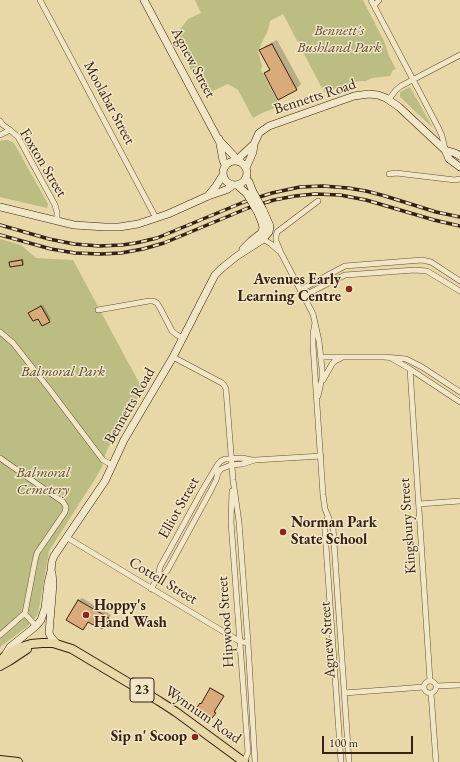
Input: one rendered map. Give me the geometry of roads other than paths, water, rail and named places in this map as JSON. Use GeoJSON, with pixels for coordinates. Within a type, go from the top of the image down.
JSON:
{"type":"FeatureCollection","features":[{"type":"Feature","properties":{"kind":"main road","name":"Agnew Street"},"geometry":{"type":"LineString","coordinates":[[144,0],[218,139],[225,165]]}},
{"type":"Feature","properties":{"kind":"main road","name":"Bennetts Road"},"geometry":{"type":"LineString","coordinates":[[237,161],[254,144],[259,134],[269,126],[347,98],[369,94],[382,96],[389,99],[399,107],[445,150],[450,159],[460,167]]}},
{"type":"Feature","properties":{"kind":"main road","name":"Agnew Street"},"geometry":{"type":"LineString","coordinates":[[218,139],[237,161]]}},
{"type":"Feature","properties":{"kind":"main road","name":"Bennetts Road"},"geometry":{"type":"LineString","coordinates":[[246,168],[253,152],[254,144]]}},
{"type":"Feature","properties":{"kind":"main road","name":"Bennetts Road"},"geometry":{"type":"LineString","coordinates":[[445,150],[460,156]]}},
{"type":"Feature","properties":{"kind":"main road"},"geometry":{"type":"LineString","coordinates":[[0,207],[74,225],[119,227],[138,224],[168,214],[244,181],[247,175],[246,168],[241,162],[228,162],[225,165],[223,175],[208,196]]}},
{"type":"Feature","properties":{"kind":"main road"},"geometry":{"type":"LineString","coordinates":[[223,175],[227,182],[235,185]]}},
{"type":"Feature","properties":{"kind":"main road","name":"Bennetts Road"},"geometry":{"type":"LineString","coordinates":[[236,256],[263,239],[270,228],[269,223],[260,212],[250,193],[249,182],[246,178]]}},
{"type":"Feature","properties":{"kind":"main road","name":"Bennetts Road"},"geometry":{"type":"LineString","coordinates":[[235,185],[250,193]]}},
{"type":"Feature","properties":{"kind":"main road","name":"Bennetts Road"},"geometry":{"type":"LineString","coordinates":[[1,662],[10,646],[36,626],[41,620],[44,612],[54,556],[105,481],[124,440],[173,357],[215,275],[261,232],[262,224],[260,212]]}},
{"type":"Feature","properties":{"kind":"main road","name":"Bennetts Road"},"geometry":{"type":"LineString","coordinates":[[49,632],[53,582],[51,571]]}},
{"type":"Feature","properties":{"kind":"main road"},"geometry":{"type":"LineString","coordinates":[[38,643],[45,638],[49,632]]}},
{"type":"Feature","properties":{"kind":"main road"},"geometry":{"type":"LineString","coordinates":[[49,632],[57,644]]}},
{"type":"Feature","properties":{"kind":"main road","name":"Wynnum Road"},"geometry":{"type":"LineString","coordinates":[[1,662],[12,651],[27,645],[38,643],[57,644],[72,649],[191,722],[244,762]]}},
{"type":"Feature","properties":{"kind":"main road"},"geometry":{"type":"LineString","coordinates":[[0,760],[18,762]]}},
{"type":"Feature","properties":{"kind":"street","name":"Moolabar Street"},"geometry":{"type":"LineString","coordinates":[[40,0],[156,218]]}},
{"type":"Feature","properties":{"kind":"street","name":"Bennetts Road"},"geometry":{"type":"LineString","coordinates":[[371,0],[442,136],[445,150]]}},
{"type":"Feature","properties":{"kind":"street"},"geometry":{"type":"LineString","coordinates":[[374,6],[379,0]]}},
{"type":"Feature","properties":{"kind":"street"},"geometry":{"type":"LineString","coordinates":[[389,99],[398,88],[460,55]]}},
{"type":"Feature","properties":{"kind":"street","name":"Foxton Street"},"geometry":{"type":"LineString","coordinates":[[0,121],[18,137],[55,205],[57,221]]}},
{"type":"Feature","properties":{"kind":"street"},"geometry":{"type":"LineString","coordinates":[[0,134],[10,130]]}},
{"type":"Feature","properties":{"kind":"street"},"geometry":{"type":"LineString","coordinates":[[389,174],[396,173],[454,180],[460,179]]}},
{"type":"Feature","properties":{"kind":"street","name":"Agnew Street"},"geometry":{"type":"LineString","coordinates":[[317,403],[322,376],[319,341],[313,313],[276,241],[277,233],[281,228],[318,201]]}},
{"type":"Feature","properties":{"kind":"street","name":"Agnew Street"},"geometry":{"type":"LineString","coordinates":[[263,239],[281,253]]}},
{"type":"Feature","properties":{"kind":"street"},"geometry":{"type":"LineString","coordinates":[[300,290],[347,266],[425,260],[431,262],[460,281]]}},
{"type":"Feature","properties":{"kind":"street"},"geometry":{"type":"LineString","coordinates":[[303,296],[346,275],[422,270],[430,272],[460,291]]}},
{"type":"Feature","properties":{"kind":"street"},"geometry":{"type":"LineString","coordinates":[[317,281],[320,287]]}},
{"type":"Feature","properties":{"kind":"street"},"geometry":{"type":"LineString","coordinates":[[98,310],[153,301],[160,308],[172,331],[183,338]]}},
{"type":"Feature","properties":{"kind":"street","name":"Agnew Street"},"geometry":{"type":"LineString","coordinates":[[315,323],[313,345],[324,508],[333,529],[349,762]]}},
{"type":"Feature","properties":{"kind":"street"},"geometry":{"type":"LineString","coordinates":[[0,332],[13,343],[103,460],[112,465]]}},
{"type":"Feature","properties":{"kind":"street","name":"Hipwood Street"},"geometry":{"type":"LineString","coordinates":[[173,357],[222,383],[225,386],[226,391],[232,480],[231,522],[248,752],[244,762]]}},
{"type":"Feature","properties":{"kind":"street"},"geometry":{"type":"LineString","coordinates":[[321,357],[402,358],[422,367],[460,392]]}},
{"type":"Feature","properties":{"kind":"street"},"geometry":{"type":"LineString","coordinates":[[389,357],[460,402]]}},
{"type":"Feature","properties":{"kind":"street"},"geometry":{"type":"LineString","coordinates":[[320,386],[332,364],[342,358]]}},
{"type":"Feature","properties":{"kind":"street","name":"Kingsbury Street"},"geometry":{"type":"LineString","coordinates":[[410,369],[430,681]]}},
{"type":"Feature","properties":{"kind":"street"},"geometry":{"type":"LineString","coordinates":[[231,465],[255,460],[321,456]]}},
{"type":"Feature","properties":{"kind":"street"},"geometry":{"type":"LineString","coordinates":[[0,458],[63,502],[66,507],[65,512],[37,553],[25,614],[0,635]]}},
{"type":"Feature","properties":{"kind":"street"},"geometry":{"type":"LineString","coordinates":[[231,458],[255,460]]}},
{"type":"Feature","properties":{"kind":"street","name":"Elliot Street"},"geometry":{"type":"LineString","coordinates":[[152,589],[158,578],[160,567],[212,474],[220,461],[231,458]]}},
{"type":"Feature","properties":{"kind":"street","name":"Elliot Street"},"geometry":{"type":"LineString","coordinates":[[158,578],[166,571],[210,492],[216,480],[218,471],[221,468],[231,465]]}},
{"type":"Feature","properties":{"kind":"street","name":"Hipwood Street"},"geometry":{"type":"LineString","coordinates":[[232,480],[239,522],[255,762]]}},
{"type":"Feature","properties":{"kind":"street"},"geometry":{"type":"LineString","coordinates":[[419,504],[460,501]]}},
{"type":"Feature","properties":{"kind":"street","name":"Agnew Street"},"geometry":{"type":"LineString","coordinates":[[328,517],[325,532],[341,762]]}},
{"type":"Feature","properties":{"kind":"street","name":"Cottell Street"},"geometry":{"type":"LineString","coordinates":[[66,537],[240,641],[248,643]]}},
{"type":"Feature","properties":{"kind":"street"},"geometry":{"type":"LineString","coordinates":[[25,614],[36,626]]}},
{"type":"Feature","properties":{"kind":"street"},"geometry":{"type":"LineString","coordinates":[[424,687],[426,683],[430,681],[434,682],[436,686]]}},
{"type":"Feature","properties":{"kind":"street"},"geometry":{"type":"LineString","coordinates":[[436,686],[460,685]]}},
{"type":"Feature","properties":{"kind":"street"},"geometry":{"type":"LineString","coordinates":[[431,693],[435,691],[436,686]]}},
{"type":"Feature","properties":{"kind":"street"},"geometry":{"type":"LineString","coordinates":[[344,693],[424,687]]}},
{"type":"Feature","properties":{"kind":"street"},"geometry":{"type":"LineString","coordinates":[[424,687],[426,691],[431,693]]}},
{"type":"Feature","properties":{"kind":"street"},"geometry":{"type":"LineString","coordinates":[[431,693],[436,762]]}},
{"type":"Feature","properties":{"kind":"railway"},"geometry":{"type":"LineString","coordinates":[[0,225],[49,239],[74,244],[99,246],[122,245],[157,238],[244,202],[272,193],[300,187],[323,186],[366,191],[436,212],[460,217]]}},
{"type":"Feature","properties":{"kind":"railway"},"geometry":{"type":"LineString","coordinates":[[0,235],[51,249],[75,253],[121,253],[164,243],[248,208],[274,200],[315,194],[340,195],[366,200],[460,226]]}},
{"type":"Feature","properties":{"kind":"place","name":"Avenues Early Learning Centre"},"geometry":{"type":"Point","coordinates":[349,289]}},
{"type":"Feature","properties":{"kind":"place","name":"Norman Park State School"},"geometry":{"type":"Point","coordinates":[283,532]}},
{"type":"Feature","properties":{"kind":"place","name":"Hoppy's Hand Wash"},"geometry":{"type":"Point","coordinates":[86,615]}},
{"type":"Feature","properties":{"kind":"place","name":"Sip n' Scoop"},"geometry":{"type":"Point","coordinates":[195,737]}},
{"type":"Feature","properties":{"kind":"park label","name":"Bennett's Bushland Park"},"geometry":{"type":"Point","coordinates":[339,40]}},
{"type":"Feature","properties":{"kind":"park label","name":"Balmoral Park"},"geometry":{"type":"Point","coordinates":[63,372]}},
{"type":"Feature","properties":{"kind":"park label","name":"Balmoral Cemetery"},"geometry":{"type":"Point","coordinates":[43,482]}}]}
